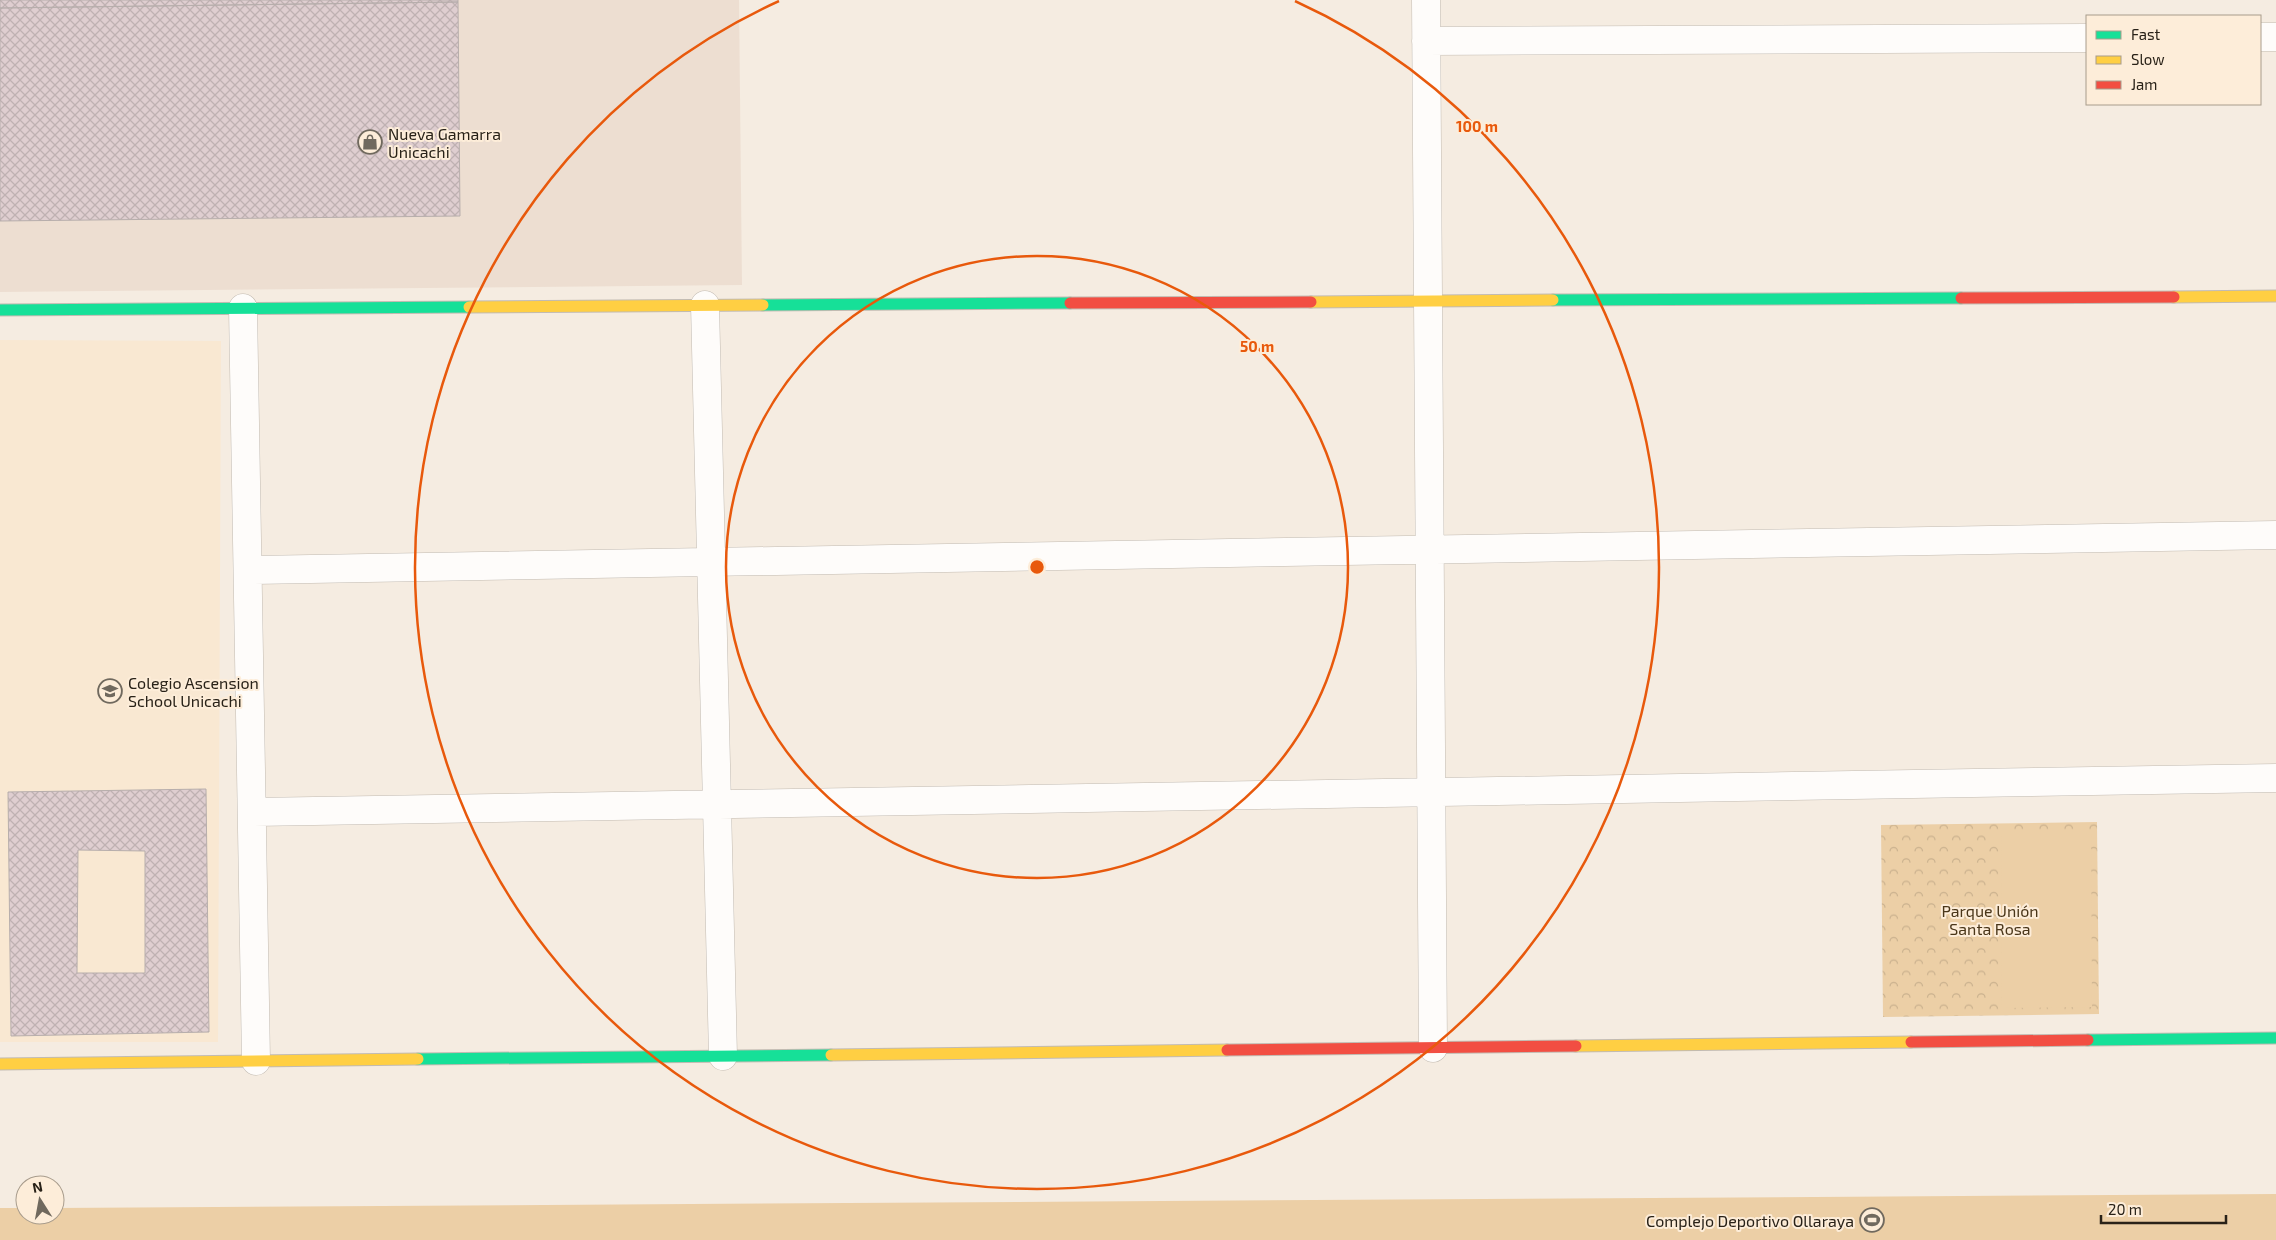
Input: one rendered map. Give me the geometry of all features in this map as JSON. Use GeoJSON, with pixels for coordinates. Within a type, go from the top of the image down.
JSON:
{"type":"FeatureCollection","features":[{"type":"Feature","properties":{"kind":"street"},"geometry":{"type":"LineString","coordinates":[[1426,0],[1433,1048]]}},
{"type":"Feature","properties":{"kind":"street"},"geometry":{"type":"LineString","coordinates":[[2261,37],[2276,37]]}},
{"type":"Feature","properties":{"kind":"street"},"geometry":{"type":"LineString","coordinates":[[1426,40],[2086,38]]}},
{"type":"Feature","properties":{"kind":"street"},"geometry":{"type":"LineString","coordinates":[[0,310],[2276,296]]}},
{"type":"Feature","properties":{"kind":"street"},"geometry":{"type":"LineString","coordinates":[[705,306],[723,1056]]}},
{"type":"Feature","properties":{"kind":"street"},"geometry":{"type":"LineString","coordinates":[[243,308],[256,1061]]}},
{"type":"Feature","properties":{"kind":"street"},"geometry":{"type":"LineString","coordinates":[[248,570],[2276,535]]}},
{"type":"Feature","properties":{"kind":"street"},"geometry":{"type":"LineString","coordinates":[[252,812],[2276,778]]}},
{"type":"Feature","properties":{"kind":"street"},"geometry":{"type":"LineString","coordinates":[[0,1064],[2276,1038]]}},
{"type":"Feature","properties":{"kind":"shaded area","name":"Nueva Gamarra Unicachi"},"geometry":{"type":"Polygon","coordinates":[[[0,0],[739,0],[742,285],[0,292],[0,0]]]}},
{"type":"Feature","properties":{"kind":"shaded area","name":"Colegio Ascension School Unicachi"},"geometry":{"type":"Polygon","coordinates":[[[0,340],[221,341],[218,1042],[0,1042],[0,340]]]}},
{"type":"Feature","properties":{"kind":"green space","name":"Parque Unión Santa Rosa"},"geometry":{"type":"Polygon","coordinates":[[[2097,822],[2099,1014],[1883,1017],[1881,825],[2097,822]]]}},
{"type":"Feature","properties":{"kind":"green space"},"geometry":{"type":"Polygon","coordinates":[[[2001,833],[2091,833],[2092,1007],[2002,1008],[2001,833]]]}},
{"type":"Feature","properties":{"kind":"green space"},"geometry":{"type":"Polygon","coordinates":[[[2276,1194],[2276,1240],[0,1240],[0,1208],[15,1208],[15,1225],[65,1225],[65,1208],[2276,1194]]]}},
{"type":"Feature","properties":{"kind":"building"},"geometry":{"type":"Polygon","coordinates":[[[0,0],[458,0],[458,2],[0,8],[0,0]]]}},
{"type":"Feature","properties":{"kind":"building"},"geometry":{"type":"Polygon","coordinates":[[[458,2],[460,216],[0,221],[0,8],[458,2]]]}},
{"type":"Feature","properties":{"kind":"building"},"geometry":{"type":"Polygon","coordinates":[[[206,789],[209,1032],[11,1036],[8,792],[206,789]],[[78,850],[77,973],[145,973],[145,851],[78,850]]]}},
{"type":"Feature","properties":{"kind":"traffic: fast"},"geometry":{"type":"LineString","coordinates":[[1553,300],[1961,298]]}},
{"type":"Feature","properties":{"kind":"traffic: fast"},"geometry":{"type":"LineString","coordinates":[[763,305],[1070,303]]}},
{"type":"Feature","properties":{"kind":"traffic: fast"},"geometry":{"type":"LineString","coordinates":[[0,310],[469,307]]}},
{"type":"Feature","properties":{"kind":"traffic: fast"},"geometry":{"type":"LineString","coordinates":[[2088,1040],[2276,1038]]}},
{"type":"Feature","properties":{"kind":"traffic: fast"},"geometry":{"type":"LineString","coordinates":[[418,1059],[831,1055]]}},
{"type":"Feature","properties":{"kind":"traffic: slow"},"geometry":{"type":"LineString","coordinates":[[2174,297],[2276,296]]}},
{"type":"Feature","properties":{"kind":"traffic: slow"},"geometry":{"type":"LineString","coordinates":[[1311,302],[1553,300]]}},
{"type":"Feature","properties":{"kind":"traffic: slow"},"geometry":{"type":"LineString","coordinates":[[469,307],[763,305]]}},
{"type":"Feature","properties":{"kind":"traffic: slow"},"geometry":{"type":"LineString","coordinates":[[1576,1046],[1911,1042]]}},
{"type":"Feature","properties":{"kind":"traffic: slow"},"geometry":{"type":"LineString","coordinates":[[831,1055],[1227,1050]]}},
{"type":"Feature","properties":{"kind":"traffic: slow"},"geometry":{"type":"LineString","coordinates":[[0,1064],[418,1059]]}},
{"type":"Feature","properties":{"kind":"traffic: jam"},"geometry":{"type":"LineString","coordinates":[[1961,298],[2174,297]]}},
{"type":"Feature","properties":{"kind":"traffic: jam"},"geometry":{"type":"LineString","coordinates":[[1070,303],[1311,302]]}},
{"type":"Feature","properties":{"kind":"traffic: jam"},"geometry":{"type":"LineString","coordinates":[[1911,1042],[2088,1040]]}},
{"type":"Feature","properties":{"kind":"traffic: jam"},"geometry":{"type":"LineString","coordinates":[[1227,1050],[1576,1046]]}},
{"type":"Feature","properties":{"kind":"place","name":"Nueva Gamarra Unicachi"},"geometry":{"type":"Point","coordinates":[370,142]}},
{"type":"Feature","properties":{"kind":"place","name":"Colegio Ascension School Unicachi"},"geometry":{"type":"Point","coordinates":[110,691]}},
{"type":"Feature","properties":{"kind":"place","name":"Complejo Deportivo Ollaraya"},"geometry":{"type":"Point","coordinates":[1872,1220]}}]}
